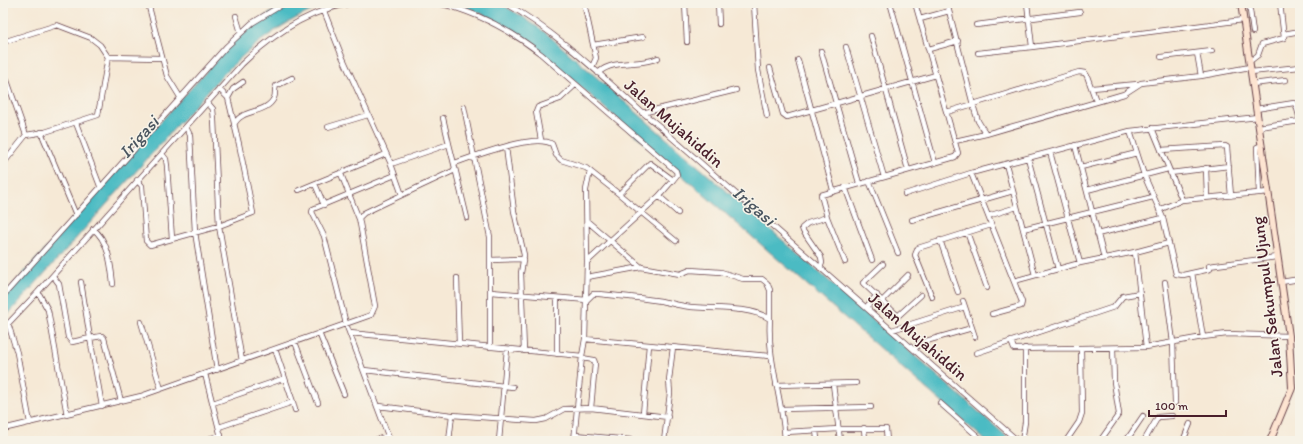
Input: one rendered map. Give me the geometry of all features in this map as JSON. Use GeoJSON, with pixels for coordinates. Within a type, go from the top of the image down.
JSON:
{"type":"FeatureCollection","features":[{"type":"Feature","properties":{"kind":"main road","name":"Jalan Sekumpul Ujung"},"geometry":{"type":"LineString","coordinates":[[1241,3],[1289,336],[1292,388],[1270,441]]}},
{"type":"Feature","properties":{"kind":"street"},"geometry":{"type":"LineString","coordinates":[[148,3],[161,58],[167,76],[180,96]]}},
{"type":"Feature","properties":{"kind":"street"},"geometry":{"type":"LineString","coordinates":[[3,296],[180,96],[240,33],[285,3]]}},
{"type":"Feature","properties":{"kind":"street"},"geometry":{"type":"LineString","coordinates":[[3,329],[53,276],[207,102],[242,64],[265,42],[299,22],[324,11],[353,3]]}},
{"type":"Feature","properties":{"kind":"street"},"geometry":{"type":"LineString","coordinates":[[438,3],[472,13],[505,28],[541,54],[676,171],[677,175],[659,196],[587,262]]}},
{"type":"Feature","properties":{"kind":"street","name":"Jalan Mujahiddin"},"geometry":{"type":"LineString","coordinates":[[505,3],[560,39],[642,113],[658,124],[820,268],[967,394],[999,426],[1018,441]]}},
{"type":"Feature","properties":{"kind":"street"},"geometry":{"type":"LineString","coordinates":[[584,3],[596,58],[592,67]]}},
{"type":"Feature","properties":{"kind":"street"},"geometry":{"type":"LineString","coordinates":[[685,3],[687,42]]}},
{"type":"Feature","properties":{"kind":"street"},"geometry":{"type":"LineString","coordinates":[[718,3],[719,24]]}},
{"type":"Feature","properties":{"kind":"street"},"geometry":{"type":"LineString","coordinates":[[754,3],[758,70],[767,116]]}},
{"type":"Feature","properties":{"kind":"street"},"geometry":{"type":"LineString","coordinates":[[845,262],[827,217],[821,195],[833,190],[957,156],[955,141],[915,3]]}},
{"type":"Feature","properties":{"kind":"street"},"geometry":{"type":"LineString","coordinates":[[947,3],[958,41],[973,105],[978,121],[986,134]]}},
{"type":"Feature","properties":{"kind":"street"},"geometry":{"type":"LineString","coordinates":[[1027,3],[1032,46]]}},
{"type":"Feature","properties":{"kind":"street"},"geometry":{"type":"LineString","coordinates":[[1249,3],[1253,32]]}},
{"type":"Feature","properties":{"kind":"street"},"geometry":{"type":"LineString","coordinates":[[1250,67],[1258,56],[1262,44],[1281,40],[1284,37],[1280,3]]}},
{"type":"Feature","properties":{"kind":"street"},"geometry":{"type":"LineString","coordinates":[[891,6],[935,163]]}},
{"type":"Feature","properties":{"kind":"street"},"geometry":{"type":"LineString","coordinates":[[324,11],[341,54],[391,164],[402,195]]}},
{"type":"Feature","properties":{"kind":"street"},"geometry":{"type":"LineString","coordinates":[[920,19],[949,11]]}},
{"type":"Feature","properties":{"kind":"street"},"geometry":{"type":"LineString","coordinates":[[976,25],[1080,12]]}},
{"type":"Feature","properties":{"kind":"street"},"geometry":{"type":"LineString","coordinates":[[236,16],[240,33]]}},
{"type":"Feature","properties":{"kind":"street"},"geometry":{"type":"LineString","coordinates":[[978,53],[1243,20]]}},
{"type":"Feature","properties":{"kind":"street"},"geometry":{"type":"LineString","coordinates":[[3,42],[57,25],[91,38],[100,45],[108,56],[98,115],[26,135],[3,164]]}},
{"type":"Feature","properties":{"kind":"street"},"geometry":{"type":"LineString","coordinates":[[1284,34],[1300,31]]}},
{"type":"Feature","properties":{"kind":"street"},"geometry":{"type":"LineString","coordinates":[[871,36],[887,88],[908,170]]}},
{"type":"Feature","properties":{"kind":"street"},"geometry":{"type":"LineString","coordinates":[[593,45],[644,37]]}},
{"type":"Feature","properties":{"kind":"street"},"geometry":{"type":"LineString","coordinates":[[929,49],[958,41]]}},
{"type":"Feature","properties":{"kind":"street"},"geometry":{"type":"LineString","coordinates":[[846,47],[859,97],[884,177]]}},
{"type":"Feature","properties":{"kind":"street"},"geometry":{"type":"LineString","coordinates":[[821,51],[859,183]]}},
{"type":"Feature","properties":{"kind":"street"},"geometry":{"type":"LineString","coordinates":[[1161,57],[1212,51]]}},
{"type":"Feature","properties":{"kind":"street"},"geometry":{"type":"LineString","coordinates":[[1197,53],[1201,76]]}},
{"type":"Feature","properties":{"kind":"street"},"geometry":{"type":"LineString","coordinates":[[108,56],[161,58]]}},
{"type":"Feature","properties":{"kind":"street"},"geometry":{"type":"LineString","coordinates":[[598,73],[608,66],[650,62],[658,58]]}},
{"type":"Feature","properties":{"kind":"street"},"geometry":{"type":"LineString","coordinates":[[798,60],[810,111],[833,190]]}},
{"type":"Feature","properties":{"kind":"street"},"geometry":{"type":"LineString","coordinates":[[1092,88],[1201,76],[1250,67],[1300,67]]}},
{"type":"Feature","properties":{"kind":"street"},"geometry":{"type":"LineString","coordinates":[[770,68],[784,116],[791,117],[835,103],[936,75]]}},
{"type":"Feature","properties":{"kind":"street"},"geometry":{"type":"LineString","coordinates":[[3,69],[26,135]]}},
{"type":"Feature","properties":{"kind":"street"},"geometry":{"type":"LineString","coordinates":[[947,112],[973,105],[1008,92],[1079,72],[1085,73],[1088,76],[1096,102]]}},
{"type":"Feature","properties":{"kind":"street"},"geometry":{"type":"LineString","coordinates":[[234,125],[240,116],[270,103],[274,98],[276,86],[292,78]]}},
{"type":"Feature","properties":{"kind":"street"},"geometry":{"type":"LineString","coordinates":[[1252,84],[1286,80]]}},
{"type":"Feature","properties":{"kind":"street"},"geometry":{"type":"LineString","coordinates":[[228,98],[233,89],[243,82]]}},
{"type":"Feature","properties":{"kind":"street"},"geometry":{"type":"LineString","coordinates":[[955,141],[986,134],[1124,94],[1141,83]]}},
{"type":"Feature","properties":{"kind":"street"},"geometry":{"type":"LineString","coordinates":[[541,140],[536,112],[538,107],[560,99],[575,85]]}},
{"type":"Feature","properties":{"kind":"street"},"geometry":{"type":"LineString","coordinates":[[137,180],[142,186],[146,242],[151,246],[219,226],[252,214],[254,211],[228,98],[219,89]]}},
{"type":"Feature","properties":{"kind":"street"},"geometry":{"type":"LineString","coordinates":[[642,113],[736,90]]}},
{"type":"Feature","properties":{"kind":"street"},"geometry":{"type":"LineString","coordinates":[[207,102],[214,115],[219,226],[242,361]]}},
{"type":"Feature","properties":{"kind":"street"},"geometry":{"type":"LineString","coordinates":[[1256,109],[1300,102]]}},
{"type":"Feature","properties":{"kind":"street"},"geometry":{"type":"LineString","coordinates":[[1259,126],[1300,121],[1296,105],[1294,103]]}},
{"type":"Feature","properties":{"kind":"street"},"geometry":{"type":"LineString","coordinates":[[464,107],[490,234],[490,347]]}},
{"type":"Feature","properties":{"kind":"street"},"geometry":{"type":"LineString","coordinates":[[328,127],[368,115]]}},
{"type":"Feature","properties":{"kind":"street"},"geometry":{"type":"LineString","coordinates":[[905,194],[971,173],[1130,131],[1258,117]]}},
{"type":"Feature","properties":{"kind":"street"},"geometry":{"type":"LineString","coordinates":[[443,118],[467,218]]}},
{"type":"Feature","properties":{"kind":"street"},"geometry":{"type":"LineString","coordinates":[[76,122],[100,186]]}},
{"type":"Feature","properties":{"kind":"street"},"geometry":{"type":"LineString","coordinates":[[186,127],[190,135],[195,232],[217,370]]}},
{"type":"Feature","properties":{"kind":"street"},"geometry":{"type":"LineString","coordinates":[[1152,128],[1182,200]]}},
{"type":"Feature","properties":{"kind":"street"},"geometry":{"type":"LineString","coordinates":[[1130,131],[1144,175],[1163,218],[1176,274],[1178,276],[1210,269],[1209,266],[1277,257]]}},
{"type":"Feature","properties":{"kind":"street"},"geometry":{"type":"LineString","coordinates":[[41,132],[76,215]]}},
{"type":"Feature","properties":{"kind":"street"},"geometry":{"type":"LineString","coordinates":[[359,219],[364,213],[453,171],[455,165],[473,156],[506,147],[541,140],[552,144],[556,155],[561,160],[583,166],[590,171],[676,241]]}},
{"type":"Feature","properties":{"kind":"street"},"geometry":{"type":"LineString","coordinates":[[391,164],[449,144]]}},
{"type":"Feature","properties":{"kind":"street"},"geometry":{"type":"LineString","coordinates":[[1075,145],[1104,258]]}},
{"type":"Feature","properties":{"kind":"street"},"geometry":{"type":"LineString","coordinates":[[1259,193],[1257,147],[1262,145]]}},
{"type":"Feature","properties":{"kind":"street"},"geometry":{"type":"LineString","coordinates":[[506,147],[514,211],[524,259],[521,272],[524,351]]}},
{"type":"Feature","properties":{"kind":"street"},"geometry":{"type":"LineString","coordinates":[[1161,150],[1227,147],[1231,196]]}},
{"type":"Feature","properties":{"kind":"street"},"geometry":{"type":"LineString","coordinates":[[1050,152],[1080,263]]}},
{"type":"Feature","properties":{"kind":"street"},"geometry":{"type":"LineString","coordinates":[[162,154],[166,159],[167,166],[172,239]]}},
{"type":"Feature","properties":{"kind":"street"},"geometry":{"type":"LineString","coordinates":[[299,190],[341,174],[386,154]]}},
{"type":"Feature","properties":{"kind":"street"},"geometry":{"type":"LineString","coordinates":[[1081,167],[1137,154]]}},
{"type":"Feature","properties":{"kind":"street"},"geometry":{"type":"LineString","coordinates":[[1028,158],[1058,269]]}},
{"type":"Feature","properties":{"kind":"street"},"geometry":{"type":"LineString","coordinates":[[619,194],[649,163],[653,164],[673,180]]}},
{"type":"Feature","properties":{"kind":"street"},"geometry":{"type":"LineString","coordinates":[[1006,164],[1035,275]]}},
{"type":"Feature","properties":{"kind":"street"},"geometry":{"type":"LineString","coordinates":[[1087,190],[1144,175],[1169,171],[1229,166]]}},
{"type":"Feature","properties":{"kind":"street"},"geometry":{"type":"LineString","coordinates":[[1206,168],[1207,197]]}},
{"type":"Feature","properties":{"kind":"street"},"geometry":{"type":"LineString","coordinates":[[574,441],[585,339],[587,300],[586,190],[590,171]]}},
{"type":"Feature","properties":{"kind":"street"},"geometry":{"type":"LineString","coordinates":[[971,173],[1021,299],[1021,306],[992,314]]}},
{"type":"Feature","properties":{"kind":"street"},"geometry":{"type":"LineString","coordinates":[[3,429],[67,415],[161,389],[371,315],[375,309],[359,219],[341,174]]}},
{"type":"Feature","properties":{"kind":"street"},"geometry":{"type":"LineString","coordinates":[[390,441],[346,324],[325,240],[312,215],[313,209],[395,176]]}},
{"type":"Feature","properties":{"kind":"street"},"geometry":{"type":"LineString","coordinates":[[869,180],[898,253]]}},
{"type":"Feature","properties":{"kind":"street"},"geometry":{"type":"LineString","coordinates":[[315,184],[324,205]]}},
{"type":"Feature","properties":{"kind":"street"},"geometry":{"type":"LineString","coordinates":[[845,187],[872,260]]}},
{"type":"Feature","properties":{"kind":"street"},"geometry":{"type":"LineString","coordinates":[[912,220],[1013,191]]}},
{"type":"Feature","properties":{"kind":"street"},"geometry":{"type":"LineString","coordinates":[[1159,210],[1182,200],[1269,192]]}},
{"type":"Feature","properties":{"kind":"street"},"geometry":{"type":"LineString","coordinates":[[659,196],[678,213]]}},
{"type":"Feature","properties":{"kind":"street"},"geometry":{"type":"LineString","coordinates":[[1023,229],[1153,197]]}},
{"type":"Feature","properties":{"kind":"street"},"geometry":{"type":"LineString","coordinates":[[988,216],[1017,207]]}},
{"type":"Feature","properties":{"kind":"street"},"geometry":{"type":"LineString","coordinates":[[820,268],[822,263],[821,257],[802,228],[808,223],[827,217]]}},
{"type":"Feature","properties":{"kind":"street"},"geometry":{"type":"LineString","coordinates":[[1097,234],[1163,218]]}},
{"type":"Feature","properties":{"kind":"street"},"geometry":{"type":"LineString","coordinates":[[586,221],[641,267]]}},
{"type":"Feature","properties":{"kind":"street"},"geometry":{"type":"LineString","coordinates":[[932,297],[915,252],[918,248],[991,225]]}},
{"type":"Feature","properties":{"kind":"street"},"geometry":{"type":"LineString","coordinates":[[93,229],[100,235],[108,256],[112,284]]}},
{"type":"Feature","properties":{"kind":"street"},"geometry":{"type":"LineString","coordinates":[[967,232],[986,288]]}},
{"type":"Feature","properties":{"kind":"street"},"geometry":{"type":"LineString","coordinates":[[940,240],[958,292]]}},
{"type":"Feature","properties":{"kind":"street"},"geometry":{"type":"LineString","coordinates":[[1014,281],[1080,263],[1135,252],[1169,243]]}},
{"type":"Feature","properties":{"kind":"street"},"geometry":{"type":"LineString","coordinates":[[1135,252],[1146,346]]}},
{"type":"Feature","properties":{"kind":"street"},"geometry":{"type":"LineString","coordinates":[[490,260],[524,259]]}},
{"type":"Feature","properties":{"kind":"street"},"geometry":{"type":"LineString","coordinates":[[883,264],[863,283],[883,300],[898,316],[921,295]]}},
{"type":"Feature","properties":{"kind":"street"},"geometry":{"type":"LineString","coordinates":[[587,277],[641,267],[680,274],[690,270],[721,272],[743,279],[762,279],[767,283],[770,290],[770,356],[785,432],[785,441]]}},
{"type":"Feature","properties":{"kind":"street"},"geometry":{"type":"LineString","coordinates":[[1192,273],[1203,336]]}},
{"type":"Feature","properties":{"kind":"street"},"geometry":{"type":"LineString","coordinates":[[883,300],[908,275]]}},
{"type":"Feature","properties":{"kind":"street"},"geometry":{"type":"LineString","coordinates":[[53,276],[60,284],[69,340],[72,342],[102,336],[104,338],[121,401]]}},
{"type":"Feature","properties":{"kind":"street"},"geometry":{"type":"LineString","coordinates":[[457,278],[459,344]]}},
{"type":"Feature","properties":{"kind":"street"},"geometry":{"type":"LineString","coordinates":[[1281,282],[1300,279]]}},
{"type":"Feature","properties":{"kind":"street"},"geometry":{"type":"LineString","coordinates":[[81,282],[102,406]]}},
{"type":"Feature","properties":{"kind":"street"},"geometry":{"type":"LineString","coordinates":[[1165,282],[1173,342],[1175,403]]}},
{"type":"Feature","properties":{"kind":"street"},"geometry":{"type":"LineString","coordinates":[[38,292],[48,310],[67,415]]}},
{"type":"Feature","properties":{"kind":"street"},"geometry":{"type":"LineString","coordinates":[[491,292],[523,296],[587,300],[593,294],[607,295],[690,307],[743,311],[761,314],[770,319]]}},
{"type":"Feature","properties":{"kind":"street"},"geometry":{"type":"LineString","coordinates":[[976,352],[1114,307],[1123,296],[1140,293]]}},
{"type":"Feature","properties":{"kind":"street"},"geometry":{"type":"LineString","coordinates":[[870,310],[868,305],[876,295]]}},
{"type":"Feature","properties":{"kind":"street"},"geometry":{"type":"LineString","coordinates":[[556,354],[557,298]]}},
{"type":"Feature","properties":{"kind":"street"},"geometry":{"type":"LineString","coordinates":[[963,301],[975,337]]}},
{"type":"Feature","properties":{"kind":"street"},"geometry":{"type":"LineString","coordinates":[[892,330],[965,307]]}},
{"type":"Feature","properties":{"kind":"street"},"geometry":{"type":"LineString","coordinates":[[141,322],[161,389]]}},
{"type":"Feature","properties":{"kind":"street"},"geometry":{"type":"LineString","coordinates":[[8,323],[17,353],[30,423]]}},
{"type":"Feature","properties":{"kind":"street"},"geometry":{"type":"LineString","coordinates":[[915,349],[919,343],[972,328]]}},
{"type":"Feature","properties":{"kind":"street"},"geometry":{"type":"LineString","coordinates":[[320,333],[344,394]]}},
{"type":"Feature","properties":{"kind":"street"},"geometry":{"type":"LineString","coordinates":[[350,334],[556,354],[594,360],[591,408]]}},
{"type":"Feature","properties":{"kind":"street"},"geometry":{"type":"LineString","coordinates":[[1011,341],[1014,349],[1113,348],[1146,346],[1203,336],[1227,334],[1289,336]]}},
{"type":"Feature","properties":{"kind":"street"},"geometry":{"type":"LineString","coordinates":[[585,339],[770,356]]}},
{"type":"Feature","properties":{"kind":"street"},"geometry":{"type":"LineString","coordinates":[[295,342],[318,403]]}},
{"type":"Feature","properties":{"kind":"street"},"geometry":{"type":"LineString","coordinates":[[643,414],[649,345]]}},
{"type":"Feature","properties":{"kind":"street"},"geometry":{"type":"LineString","coordinates":[[664,441],[668,417],[670,393],[669,380],[673,347]]}},
{"type":"Feature","properties":{"kind":"street"},"geometry":{"type":"LineString","coordinates":[[1022,441],[1025,422],[1025,348]]}},
{"type":"Feature","properties":{"kind":"street"},"geometry":{"type":"LineString","coordinates":[[1066,441],[1079,422],[1082,413],[1081,348]]}},
{"type":"Feature","properties":{"kind":"street"},"geometry":{"type":"LineString","coordinates":[[1100,441],[1119,411],[1116,399],[1113,348]]}},
{"type":"Feature","properties":{"kind":"street"},"geometry":{"type":"LineString","coordinates":[[275,349],[295,410]]}},
{"type":"Feature","properties":{"kind":"street"},"geometry":{"type":"LineString","coordinates":[[499,441],[507,349]]}},
{"type":"Feature","properties":{"kind":"street"},"geometry":{"type":"LineString","coordinates":[[364,370],[513,387]]}},
{"type":"Feature","properties":{"kind":"street"},"geometry":{"type":"LineString","coordinates":[[205,374],[222,441]]}},
{"type":"Feature","properties":{"kind":"street"},"geometry":{"type":"LineString","coordinates":[[213,403],[285,378]]}},
{"type":"Feature","properties":{"kind":"street"},"geometry":{"type":"LineString","coordinates":[[776,385],[856,383]]}},
{"type":"Feature","properties":{"kind":"street"},"geometry":{"type":"LineString","coordinates":[[833,384],[840,440]]}},
{"type":"Feature","properties":{"kind":"street"},"geometry":{"type":"LineString","coordinates":[[219,427],[293,402]]}},
{"type":"Feature","properties":{"kind":"street"},"geometry":{"type":"LineString","coordinates":[[940,404],[983,441]]}},
{"type":"Feature","properties":{"kind":"street"},"geometry":{"type":"LineString","coordinates":[[378,406],[452,415],[540,420],[560,410],[578,407],[668,417]]}},
{"type":"Feature","properties":{"kind":"street"},"geometry":{"type":"LineString","coordinates":[[781,410],[871,407]]}},
{"type":"Feature","properties":{"kind":"street"},"geometry":{"type":"LineString","coordinates":[[449,441],[452,415]]}},
{"type":"Feature","properties":{"kind":"street"},"geometry":{"type":"LineString","coordinates":[[1126,441],[1143,416]]}},
{"type":"Feature","properties":{"kind":"street"},"geometry":{"type":"LineString","coordinates":[[1144,441],[1158,418],[1172,416]]}},
{"type":"Feature","properties":{"kind":"street"},"geometry":{"type":"LineString","coordinates":[[1183,441],[1190,424]]}},
{"type":"Feature","properties":{"kind":"street"},"geometry":{"type":"LineString","coordinates":[[785,432],[864,428],[886,429],[887,441]]}},
{"type":"Feature","properties":{"kind":"street"},"geometry":{"type":"LineString","coordinates":[[864,428],[865,440]]}},
{"type":"Feature","properties":{"kind":"street"},"geometry":{"type":"LineString","coordinates":[[816,430],[817,439]]}},
{"type":"Feature","properties":{"kind":"street"},"geometry":{"type":"LineString","coordinates":[[202,441],[221,434]]}},
{"type":"Feature","properties":{"kind":"street"},"geometry":{"type":"LineString","coordinates":[[575,435],[643,441]]}},
{"type":"Feature","properties":{"kind":"street"},"geometry":{"type":"LineString","coordinates":[[372,441],[388,436]]}},
{"type":"Feature","properties":{"kind":"water"},"geometry":{"type":"Polygon","coordinates":[[[290,3],[331,3],[297,18],[268,35],[229,69],[3,320],[3,296],[239,35],[263,17],[290,3]]]}},
{"type":"Feature","properties":{"kind":"water"},"geometry":{"type":"Polygon","coordinates":[[[453,3],[499,3],[546,33],[1012,441],[986,441],[528,41],[492,19],[453,3]]]}},
{"type":"Feature","properties":{"kind":"water label","name":"Irigasi"},"geometry":{"type":"Point","coordinates":[139,137]}},
{"type":"Feature","properties":{"kind":"water label","name":"Irigasi"},"geometry":{"type":"Point","coordinates":[754,206]}}]}
